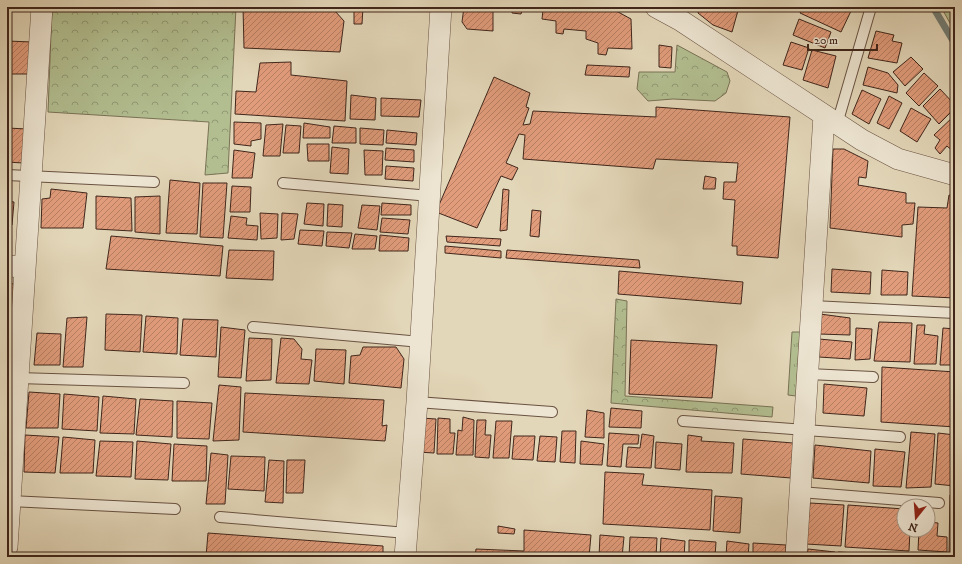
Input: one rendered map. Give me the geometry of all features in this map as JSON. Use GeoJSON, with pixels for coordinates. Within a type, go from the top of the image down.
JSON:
{"type":"FeatureCollection","features":[{"type":"Feature","properties":{"kind":"street"},"geometry":{"type":"LineString","coordinates":[[7,547],[18,378],[16,267],[31,177],[42,7]]}},
{"type":"Feature","properties":{"kind":"street"},"geometry":{"type":"LineString","coordinates":[[405,557],[421,342],[441,7]]}},
{"type":"Feature","properties":{"kind":"street"},"geometry":{"type":"LineString","coordinates":[[656,7],[682,13],[862,140],[898,159],[955,175]]}},
{"type":"Feature","properties":{"kind":"street"},"geometry":{"type":"LineString","coordinates":[[796,557],[812,306],[831,119]]}},
{"type":"Feature","properties":{"kind":"lane"},"geometry":{"type":"LineString","coordinates":[[831,119],[871,7]]}},
{"type":"Feature","properties":{"kind":"lane"},"geometry":{"type":"LineString","coordinates":[[7,175],[154,182]]}},
{"type":"Feature","properties":{"kind":"lane"},"geometry":{"type":"LineString","coordinates":[[283,183],[430,196]]}},
{"type":"Feature","properties":{"kind":"lane"},"geometry":{"type":"LineString","coordinates":[[812,306],[955,312]]}},
{"type":"Feature","properties":{"kind":"lane"},"geometry":{"type":"LineString","coordinates":[[253,327],[421,342]]}},
{"type":"Feature","properties":{"kind":"lane"},"geometry":{"type":"LineString","coordinates":[[808,374],[873,377]]}},
{"type":"Feature","properties":{"kind":"lane"},"geometry":{"type":"LineString","coordinates":[[18,378],[184,383]]}},
{"type":"Feature","properties":{"kind":"lane"},"geometry":{"type":"LineString","coordinates":[[417,402],[552,412]]}},
{"type":"Feature","properties":{"kind":"lane"},"geometry":{"type":"LineString","coordinates":[[683,421],[900,437]]}},
{"type":"Feature","properties":{"kind":"lane"},"geometry":{"type":"LineString","coordinates":[[800,492],[939,503]]}},
{"type":"Feature","properties":{"kind":"lane"},"geometry":{"type":"LineString","coordinates":[[10,501],[175,509]]}},
{"type":"Feature","properties":{"kind":"lane"},"geometry":{"type":"LineString","coordinates":[[220,517],[407,533]]}},
{"type":"Feature","properties":{"kind":"green space"},"geometry":{"type":"Polygon","coordinates":[[[52,7],[236,7],[228,173],[205,175],[209,122],[48,112],[52,7]]]}},
{"type":"Feature","properties":{"kind":"green space"},"geometry":{"type":"Polygon","coordinates":[[[941,7],[955,7],[955,32],[941,7]]]}},
{"type":"Feature","properties":{"kind":"green space"},"geometry":{"type":"Polygon","coordinates":[[[677,45],[727,72],[730,81],[726,93],[715,101],[673,99],[648,101],[637,89],[639,72],[675,72],[677,45]]]}},
{"type":"Feature","properties":{"kind":"green space"},"geometry":{"type":"Polygon","coordinates":[[[616,299],[627,301],[625,396],[773,407],[772,417],[611,403],[616,299]]]}},
{"type":"Feature","properties":{"kind":"green space"},"geometry":{"type":"Polygon","coordinates":[[[792,332],[800,332],[796,396],[788,395],[792,332]]]}},
{"type":"Feature","properties":{"kind":"building"},"geometry":{"type":"Polygon","coordinates":[[[243,7],[281,7],[335,11],[344,21],[340,52],[244,48],[243,7]]]}},
{"type":"Feature","properties":{"kind":"building"},"geometry":{"type":"Polygon","coordinates":[[[354,7],[363,7],[362,24],[354,24],[354,7]]]}},
{"type":"Feature","properties":{"kind":"building"},"geometry":{"type":"Polygon","coordinates":[[[464,7],[493,7],[493,31],[467,29],[462,22],[464,7]]]}},
{"type":"Feature","properties":{"kind":"building"},"geometry":{"type":"Polygon","coordinates":[[[512,7],[609,7],[631,19],[632,49],[608,48],[606,55],[598,54],[598,43],[586,39],[586,31],[564,29],[563,34],[556,33],[556,21],[542,19],[543,10],[523,8],[521,14],[512,13],[512,7]]]}},
{"type":"Feature","properties":{"kind":"building"},"geometry":{"type":"Polygon","coordinates":[[[699,7],[739,7],[732,32],[713,25],[698,13],[699,7]]]}},
{"type":"Feature","properties":{"kind":"building"},"geometry":{"type":"Polygon","coordinates":[[[803,7],[841,7],[851,11],[841,32],[800,13],[803,7]]]}},
{"type":"Feature","properties":{"kind":"building"},"geometry":{"type":"Polygon","coordinates":[[[799,19],[831,32],[825,48],[793,35],[799,19]]]}},
{"type":"Feature","properties":{"kind":"building"},"geometry":{"type":"Polygon","coordinates":[[[876,31],[894,35],[892,41],[902,43],[897,63],[868,58],[876,31]]]}},
{"type":"Feature","properties":{"kind":"building"},"geometry":{"type":"Polygon","coordinates":[[[7,41],[32,42],[29,74],[7,74],[7,41]]]}},
{"type":"Feature","properties":{"kind":"building"},"geometry":{"type":"Polygon","coordinates":[[[791,42],[809,48],[802,70],[783,65],[791,42]]]}},
{"type":"Feature","properties":{"kind":"building"},"geometry":{"type":"Polygon","coordinates":[[[659,45],[672,47],[671,68],[659,67],[659,45]]]}},
{"type":"Feature","properties":{"kind":"building"},"geometry":{"type":"Polygon","coordinates":[[[812,50],[836,56],[828,88],[803,80],[812,50]]]}},
{"type":"Feature","properties":{"kind":"building"},"geometry":{"type":"Polygon","coordinates":[[[911,57],[923,69],[905,86],[893,72],[911,57]]]}},
{"type":"Feature","properties":{"kind":"building"},"geometry":{"type":"Polygon","coordinates":[[[291,62],[291,75],[347,81],[345,121],[235,114],[236,91],[256,92],[260,63],[291,62]]]}},
{"type":"Feature","properties":{"kind":"building"},"geometry":{"type":"Polygon","coordinates":[[[587,65],[630,67],[629,77],[585,75],[587,65]]]}},
{"type":"Feature","properties":{"kind":"building"},"geometry":{"type":"Polygon","coordinates":[[[868,67],[888,73],[898,85],[897,93],[863,85],[868,67]]]}},
{"type":"Feature","properties":{"kind":"building"},"geometry":{"type":"Polygon","coordinates":[[[924,73],[938,86],[919,106],[906,93],[924,73]]]}},
{"type":"Feature","properties":{"kind":"building"},"geometry":{"type":"Polygon","coordinates":[[[494,77],[530,93],[526,107],[529,108],[523,125],[530,124],[533,111],[656,117],[656,107],[790,117],[778,258],[737,255],[737,246],[732,246],[735,200],[723,199],[724,182],[736,182],[738,163],[656,159],[653,169],[523,159],[525,135],[519,134],[506,163],[518,168],[512,180],[501,176],[477,228],[436,212],[494,77]]]}},
{"type":"Feature","properties":{"kind":"building"},"geometry":{"type":"Polygon","coordinates":[[[940,89],[955,105],[955,108],[939,124],[923,106],[940,89]]]}},
{"type":"Feature","properties":{"kind":"building"},"geometry":{"type":"Polygon","coordinates":[[[862,90],[881,99],[869,124],[852,114],[862,90]]]}},
{"type":"Feature","properties":{"kind":"building"},"geometry":{"type":"Polygon","coordinates":[[[351,95],[376,98],[375,120],[350,119],[351,95]]]}},
{"type":"Feature","properties":{"kind":"building"},"geometry":{"type":"Polygon","coordinates":[[[889,96],[902,103],[889,129],[877,123],[889,96]]]}},
{"type":"Feature","properties":{"kind":"building"},"geometry":{"type":"Polygon","coordinates":[[[381,98],[421,100],[419,117],[381,116],[381,98]]]}},
{"type":"Feature","properties":{"kind":"building"},"geometry":{"type":"Polygon","coordinates":[[[911,108],[931,119],[917,142],[900,131],[911,108]]]}},
{"type":"Feature","properties":{"kind":"building"},"geometry":{"type":"Polygon","coordinates":[[[955,115],[955,153],[947,146],[940,154],[935,148],[940,140],[934,135],[955,115]]]}},
{"type":"Feature","properties":{"kind":"building"},"geometry":{"type":"Polygon","coordinates":[[[234,122],[261,123],[261,139],[251,141],[251,146],[234,144],[234,122]]]}},
{"type":"Feature","properties":{"kind":"building"},"geometry":{"type":"Polygon","coordinates":[[[304,123],[330,127],[330,138],[303,138],[304,123]]]}},
{"type":"Feature","properties":{"kind":"building"},"geometry":{"type":"Polygon","coordinates":[[[283,124],[280,156],[263,156],[266,125],[283,124]]]}},
{"type":"Feature","properties":{"kind":"building"},"geometry":{"type":"Polygon","coordinates":[[[286,125],[301,126],[299,153],[283,153],[286,125]]]}},
{"type":"Feature","properties":{"kind":"building"},"geometry":{"type":"Polygon","coordinates":[[[334,126],[356,128],[356,143],[332,143],[334,126]]]}},
{"type":"Feature","properties":{"kind":"building"},"geometry":{"type":"Polygon","coordinates":[[[7,128],[27,129],[23,163],[7,162],[7,128]]]}},
{"type":"Feature","properties":{"kind":"building"},"geometry":{"type":"Polygon","coordinates":[[[360,128],[384,130],[383,145],[360,144],[360,128]]]}},
{"type":"Feature","properties":{"kind":"building"},"geometry":{"type":"Polygon","coordinates":[[[387,130],[417,133],[416,145],[386,143],[387,130]]]}},
{"type":"Feature","properties":{"kind":"building"},"geometry":{"type":"Polygon","coordinates":[[[307,144],[329,144],[329,161],[308,161],[307,144]]]}},
{"type":"Feature","properties":{"kind":"building"},"geometry":{"type":"Polygon","coordinates":[[[332,147],[349,149],[348,174],[330,173],[332,147]]]}},
{"type":"Feature","properties":{"kind":"building"},"geometry":{"type":"Polygon","coordinates":[[[386,148],[414,150],[414,162],[385,160],[386,148]]]}},
{"type":"Feature","properties":{"kind":"building"},"geometry":{"type":"Polygon","coordinates":[[[833,149],[844,149],[868,161],[866,178],[859,177],[858,185],[906,193],[906,203],[915,203],[913,224],[902,225],[902,237],[830,228],[833,149]]]}},
{"type":"Feature","properties":{"kind":"building"},"geometry":{"type":"Polygon","coordinates":[[[234,150],[255,153],[252,178],[232,178],[234,150]]]}},
{"type":"Feature","properties":{"kind":"building"},"geometry":{"type":"Polygon","coordinates":[[[364,150],[383,151],[382,175],[365,175],[364,150]]]}},
{"type":"Feature","properties":{"kind":"building"},"geometry":{"type":"Polygon","coordinates":[[[386,166],[414,168],[413,181],[385,179],[386,166]]]}},
{"type":"Feature","properties":{"kind":"building"},"geometry":{"type":"Polygon","coordinates":[[[705,176],[716,178],[715,189],[703,189],[705,176]]]}},
{"type":"Feature","properties":{"kind":"building"},"geometry":{"type":"Polygon","coordinates":[[[170,180],[200,183],[197,234],[166,233],[170,180]]]}},
{"type":"Feature","properties":{"kind":"building"},"geometry":{"type":"Polygon","coordinates":[[[203,183],[227,183],[223,238],[200,237],[203,183]]]}},
{"type":"Feature","properties":{"kind":"building"},"geometry":{"type":"Polygon","coordinates":[[[232,186],[251,187],[250,212],[230,212],[232,186]]]}},
{"type":"Feature","properties":{"kind":"building"},"geometry":{"type":"Polygon","coordinates":[[[51,189],[87,193],[83,228],[41,228],[42,199],[50,198],[51,189]]]}},
{"type":"Feature","properties":{"kind":"building"},"geometry":{"type":"Polygon","coordinates":[[[503,189],[509,190],[507,230],[500,231],[503,189]]]}},
{"type":"Feature","properties":{"kind":"building"},"geometry":{"type":"Polygon","coordinates":[[[949,195],[955,196],[955,298],[912,296],[918,207],[947,208],[949,195]]]}},
{"type":"Feature","properties":{"kind":"building"},"geometry":{"type":"Polygon","coordinates":[[[96,196],[131,198],[132,231],[96,229],[96,196]]]}},
{"type":"Feature","properties":{"kind":"building"},"geometry":{"type":"Polygon","coordinates":[[[160,196],[160,234],[135,232],[135,197],[160,196]]]}},
{"type":"Feature","properties":{"kind":"building"},"geometry":{"type":"Polygon","coordinates":[[[7,201],[14,202],[12,225],[7,225],[7,201]]]}},
{"type":"Feature","properties":{"kind":"building"},"geometry":{"type":"Polygon","coordinates":[[[307,203],[324,204],[323,226],[304,224],[307,203]]]}},
{"type":"Feature","properties":{"kind":"building"},"geometry":{"type":"Polygon","coordinates":[[[382,203],[411,205],[411,215],[381,215],[382,203]]]}},
{"type":"Feature","properties":{"kind":"building"},"geometry":{"type":"Polygon","coordinates":[[[328,204],[343,205],[342,227],[327,226],[328,204]]]}},
{"type":"Feature","properties":{"kind":"building"},"geometry":{"type":"Polygon","coordinates":[[[362,205],[380,206],[377,230],[358,228],[362,205]]]}},
{"type":"Feature","properties":{"kind":"building"},"geometry":{"type":"Polygon","coordinates":[[[532,210],[541,211],[539,237],[530,236],[532,210]]]}},
{"type":"Feature","properties":{"kind":"building"},"geometry":{"type":"Polygon","coordinates":[[[260,213],[278,214],[277,238],[261,239],[260,213]]]}},
{"type":"Feature","properties":{"kind":"building"},"geometry":{"type":"Polygon","coordinates":[[[282,213],[298,214],[294,239],[281,240],[282,213]]]}},
{"type":"Feature","properties":{"kind":"building"},"geometry":{"type":"Polygon","coordinates":[[[231,216],[247,218],[246,225],[258,226],[257,240],[228,238],[231,216]]]}},
{"type":"Feature","properties":{"kind":"building"},"geometry":{"type":"Polygon","coordinates":[[[382,218],[410,220],[408,234],[380,232],[382,218]]]}},
{"type":"Feature","properties":{"kind":"building"},"geometry":{"type":"Polygon","coordinates":[[[300,230],[324,231],[322,246],[298,244],[300,230]]]}},
{"type":"Feature","properties":{"kind":"building"},"geometry":{"type":"Polygon","coordinates":[[[327,232],[352,233],[349,248],[326,246],[327,232]]]}},
{"type":"Feature","properties":{"kind":"building"},"geometry":{"type":"Polygon","coordinates":[[[7,233],[11,233],[9,252],[7,252],[7,233]]]}},
{"type":"Feature","properties":{"kind":"building"},"geometry":{"type":"Polygon","coordinates":[[[355,234],[377,236],[375,249],[352,249],[355,234]]]}},
{"type":"Feature","properties":{"kind":"building"},"geometry":{"type":"Polygon","coordinates":[[[380,235],[409,238],[408,251],[379,251],[380,235]]]}},
{"type":"Feature","properties":{"kind":"building"},"geometry":{"type":"Polygon","coordinates":[[[111,236],[223,246],[220,276],[106,269],[111,236]]]}},
{"type":"Feature","properties":{"kind":"building"},"geometry":{"type":"Polygon","coordinates":[[[446,236],[501,239],[500,246],[447,242],[446,236]]]}},
{"type":"Feature","properties":{"kind":"building"},"geometry":{"type":"Polygon","coordinates":[[[445,246],[501,251],[501,258],[445,253],[445,246]]]}},
{"type":"Feature","properties":{"kind":"building"},"geometry":{"type":"Polygon","coordinates":[[[229,250],[274,251],[273,280],[226,278],[229,250]]]}},
{"type":"Feature","properties":{"kind":"building"},"geometry":{"type":"Polygon","coordinates":[[[507,250],[639,260],[640,268],[506,258],[507,250]]]}},
{"type":"Feature","properties":{"kind":"building"},"geometry":{"type":"Polygon","coordinates":[[[832,269],[871,272],[870,294],[831,292],[832,269]]]}},
{"type":"Feature","properties":{"kind":"building"},"geometry":{"type":"Polygon","coordinates":[[[882,270],[908,272],[907,295],[881,295],[882,270]]]}},
{"type":"Feature","properties":{"kind":"building"},"geometry":{"type":"Polygon","coordinates":[[[619,271],[743,282],[741,304],[618,294],[619,271]]]}},
{"type":"Feature","properties":{"kind":"building"},"geometry":{"type":"Polygon","coordinates":[[[7,279],[15,286],[14,300],[7,300],[7,279]]]}},
{"type":"Feature","properties":{"kind":"building"},"geometry":{"type":"Polygon","coordinates":[[[106,314],[142,315],[140,352],[105,350],[106,314]]]}},
{"type":"Feature","properties":{"kind":"building"},"geometry":{"type":"Polygon","coordinates":[[[820,314],[850,318],[850,335],[819,334],[820,314]]]}},
{"type":"Feature","properties":{"kind":"building"},"geometry":{"type":"Polygon","coordinates":[[[146,316],[178,318],[177,354],[143,352],[146,316]]]}},
{"type":"Feature","properties":{"kind":"building"},"geometry":{"type":"Polygon","coordinates":[[[87,317],[83,367],[63,367],[67,318],[87,317]]]}},
{"type":"Feature","properties":{"kind":"building"},"geometry":{"type":"Polygon","coordinates":[[[183,319],[218,320],[216,357],[180,355],[183,319]]]}},
{"type":"Feature","properties":{"kind":"building"},"geometry":{"type":"Polygon","coordinates":[[[879,322],[912,323],[910,362],[874,361],[879,322]]]}},
{"type":"Feature","properties":{"kind":"building"},"geometry":{"type":"Polygon","coordinates":[[[917,325],[925,325],[924,334],[938,336],[936,364],[914,364],[917,325]]]}},
{"type":"Feature","properties":{"kind":"building"},"geometry":{"type":"Polygon","coordinates":[[[221,327],[245,330],[241,378],[218,377],[221,327]]]}},
{"type":"Feature","properties":{"kind":"building"},"geometry":{"type":"Polygon","coordinates":[[[856,328],[872,329],[870,359],[855,360],[856,328]]]}},
{"type":"Feature","properties":{"kind":"building"},"geometry":{"type":"Polygon","coordinates":[[[943,328],[955,329],[955,365],[940,365],[943,328]]]}},
{"type":"Feature","properties":{"kind":"building"},"geometry":{"type":"Polygon","coordinates":[[[37,333],[61,334],[60,365],[34,365],[37,333]]]}},
{"type":"Feature","properties":{"kind":"building"},"geometry":{"type":"Polygon","coordinates":[[[249,338],[272,339],[271,380],[246,381],[249,338]]]}},
{"type":"Feature","properties":{"kind":"building"},"geometry":{"type":"Polygon","coordinates":[[[281,338],[294,339],[302,349],[301,359],[312,360],[309,384],[276,383],[281,338]]]}},
{"type":"Feature","properties":{"kind":"building"},"geometry":{"type":"Polygon","coordinates":[[[819,339],[852,342],[850,359],[819,357],[819,339]]]}},
{"type":"Feature","properties":{"kind":"building"},"geometry":{"type":"Polygon","coordinates":[[[631,340],[717,345],[712,398],[629,394],[631,340]]]}},
{"type":"Feature","properties":{"kind":"building"},"geometry":{"type":"Polygon","coordinates":[[[363,347],[396,347],[404,359],[401,388],[349,383],[351,356],[360,355],[363,347]]]}},
{"type":"Feature","properties":{"kind":"building"},"geometry":{"type":"Polygon","coordinates":[[[316,349],[346,350],[344,384],[314,381],[316,349]]]}},
{"type":"Feature","properties":{"kind":"building"},"geometry":{"type":"Polygon","coordinates":[[[882,367],[955,372],[955,427],[881,422],[882,367]]]}},
{"type":"Feature","properties":{"kind":"building"},"geometry":{"type":"Polygon","coordinates":[[[824,384],[867,388],[864,416],[823,413],[824,384]]]}},
{"type":"Feature","properties":{"kind":"building"},"geometry":{"type":"Polygon","coordinates":[[[219,385],[241,387],[239,440],[213,441],[219,385]]]}},
{"type":"Feature","properties":{"kind":"building"},"geometry":{"type":"Polygon","coordinates":[[[29,392],[60,394],[58,428],[26,428],[29,392]]]}},
{"type":"Feature","properties":{"kind":"building"},"geometry":{"type":"Polygon","coordinates":[[[245,393],[384,400],[382,426],[387,425],[385,441],[243,432],[245,393]]]}},
{"type":"Feature","properties":{"kind":"building"},"geometry":{"type":"Polygon","coordinates":[[[64,394],[99,397],[97,431],[62,429],[64,394]]]}},
{"type":"Feature","properties":{"kind":"building"},"geometry":{"type":"Polygon","coordinates":[[[103,396],[136,399],[134,434],[100,433],[103,396]]]}},
{"type":"Feature","properties":{"kind":"building"},"geometry":{"type":"Polygon","coordinates":[[[140,399],[173,401],[172,437],[136,435],[140,399]]]}},
{"type":"Feature","properties":{"kind":"building"},"geometry":{"type":"Polygon","coordinates":[[[177,401],[212,403],[209,439],[177,438],[177,401]]]}},
{"type":"Feature","properties":{"kind":"building"},"geometry":{"type":"Polygon","coordinates":[[[611,408],[642,411],[641,428],[609,427],[611,408]]]}},
{"type":"Feature","properties":{"kind":"building"},"geometry":{"type":"Polygon","coordinates":[[[587,410],[604,413],[604,438],[585,437],[587,410]]]}},
{"type":"Feature","properties":{"kind":"building"},"geometry":{"type":"Polygon","coordinates":[[[463,417],[474,420],[473,455],[456,455],[458,430],[462,431],[463,417]]]}},
{"type":"Feature","properties":{"kind":"building"},"geometry":{"type":"Polygon","coordinates":[[[421,418],[436,419],[434,453],[418,452],[421,418]]]}},
{"type":"Feature","properties":{"kind":"building"},"geometry":{"type":"Polygon","coordinates":[[[438,418],[450,419],[450,433],[455,433],[453,454],[437,454],[438,418]]]}},
{"type":"Feature","properties":{"kind":"building"},"geometry":{"type":"Polygon","coordinates":[[[477,420],[486,420],[485,435],[491,435],[489,458],[475,457],[477,420]]]}},
{"type":"Feature","properties":{"kind":"building"},"geometry":{"type":"Polygon","coordinates":[[[496,421],[512,421],[509,458],[493,458],[496,421]]]}},
{"type":"Feature","properties":{"kind":"building"},"geometry":{"type":"Polygon","coordinates":[[[562,431],[576,431],[575,463],[560,462],[562,431]]]}},
{"type":"Feature","properties":{"kind":"building"},"geometry":{"type":"Polygon","coordinates":[[[911,432],[935,434],[931,487],[906,488],[911,432]]]}},
{"type":"Feature","properties":{"kind":"building"},"geometry":{"type":"Polygon","coordinates":[[[609,433],[639,435],[638,444],[623,444],[621,467],[607,466],[609,433]]]}},
{"type":"Feature","properties":{"kind":"building"},"geometry":{"type":"Polygon","coordinates":[[[938,433],[955,435],[955,486],[935,484],[938,433]]]}},
{"type":"Feature","properties":{"kind":"building"},"geometry":{"type":"Polygon","coordinates":[[[642,434],[654,436],[651,468],[626,467],[628,447],[640,448],[642,434]]]}},
{"type":"Feature","properties":{"kind":"building"},"geometry":{"type":"Polygon","coordinates":[[[25,435],[59,437],[55,473],[24,472],[25,435]]]}},
{"type":"Feature","properties":{"kind":"building"},"geometry":{"type":"Polygon","coordinates":[[[688,435],[702,437],[701,441],[734,443],[732,473],[686,472],[688,435]]]}},
{"type":"Feature","properties":{"kind":"building"},"geometry":{"type":"Polygon","coordinates":[[[514,436],[535,436],[533,460],[512,459],[514,436]]]}},
{"type":"Feature","properties":{"kind":"building"},"geometry":{"type":"Polygon","coordinates":[[[540,436],[557,437],[555,462],[537,461],[540,436]]]}},
{"type":"Feature","properties":{"kind":"building"},"geometry":{"type":"Polygon","coordinates":[[[63,437],[95,440],[93,473],[60,473],[63,437]]]}},
{"type":"Feature","properties":{"kind":"building"},"geometry":{"type":"Polygon","coordinates":[[[743,439],[793,443],[791,478],[741,474],[743,439]]]}},
{"type":"Feature","properties":{"kind":"building"},"geometry":{"type":"Polygon","coordinates":[[[100,441],[133,442],[131,477],[96,476],[100,441]]]}},
{"type":"Feature","properties":{"kind":"building"},"geometry":{"type":"Polygon","coordinates":[[[137,441],[171,444],[168,480],[135,479],[137,441]]]}},
{"type":"Feature","properties":{"kind":"building"},"geometry":{"type":"Polygon","coordinates":[[[581,441],[604,444],[602,465],[580,464],[581,441]]]}},
{"type":"Feature","properties":{"kind":"building"},"geometry":{"type":"Polygon","coordinates":[[[656,442],[682,444],[680,470],[655,468],[656,442]]]}},
{"type":"Feature","properties":{"kind":"building"},"geometry":{"type":"Polygon","coordinates":[[[174,444],[207,446],[206,481],[172,481],[174,444]]]}},
{"type":"Feature","properties":{"kind":"building"},"geometry":{"type":"Polygon","coordinates":[[[815,445],[871,451],[869,483],[813,478],[815,445]]]}},
{"type":"Feature","properties":{"kind":"building"},"geometry":{"type":"Polygon","coordinates":[[[875,449],[905,452],[901,487],[873,486],[875,449]]]}},
{"type":"Feature","properties":{"kind":"building"},"geometry":{"type":"Polygon","coordinates":[[[211,453],[228,455],[225,504],[206,504],[211,453]]]}},
{"type":"Feature","properties":{"kind":"building"},"geometry":{"type":"Polygon","coordinates":[[[231,456],[265,457],[264,491],[228,489],[231,456]]]}},
{"type":"Feature","properties":{"kind":"building"},"geometry":{"type":"Polygon","coordinates":[[[269,460],[284,461],[283,503],[265,502],[269,460]]]}},
{"type":"Feature","properties":{"kind":"building"},"geometry":{"type":"Polygon","coordinates":[[[287,460],[305,460],[303,493],[286,493],[287,460]]]}},
{"type":"Feature","properties":{"kind":"building"},"geometry":{"type":"Polygon","coordinates":[[[605,472],[644,474],[642,485],[712,490],[710,530],[603,524],[605,472]]]}},
{"type":"Feature","properties":{"kind":"building"},"geometry":{"type":"Polygon","coordinates":[[[950,495],[955,496],[955,553],[949,553],[950,495]]]}},
{"type":"Feature","properties":{"kind":"building"},"geometry":{"type":"Polygon","coordinates":[[[715,496],[742,498],[740,533],[713,531],[715,496]]]}},
{"type":"Feature","properties":{"kind":"building"},"geometry":{"type":"Polygon","coordinates":[[[810,503],[844,505],[841,546],[806,544],[810,503]]]}},
{"type":"Feature","properties":{"kind":"building"},"geometry":{"type":"Polygon","coordinates":[[[848,505],[896,508],[896,538],[910,538],[909,551],[845,547],[848,505]]]}},
{"type":"Feature","properties":{"kind":"building"},"geometry":{"type":"Polygon","coordinates":[[[936,523],[938,523],[937,536],[947,537],[947,552],[918,550],[919,538],[936,538],[936,523]]]}},
{"type":"Feature","properties":{"kind":"building"},"geometry":{"type":"Polygon","coordinates":[[[498,526],[515,529],[514,534],[498,533],[498,526]]]}},
{"type":"Feature","properties":{"kind":"building"},"geometry":{"type":"Polygon","coordinates":[[[524,530],[591,535],[589,557],[475,557],[476,549],[524,551],[524,530]]]}},
{"type":"Feature","properties":{"kind":"building"},"geometry":{"type":"Polygon","coordinates":[[[208,533],[383,546],[383,557],[206,557],[208,533]]]}},
{"type":"Feature","properties":{"kind":"building"},"geometry":{"type":"Polygon","coordinates":[[[600,535],[624,537],[622,557],[599,557],[600,535]]]}},
{"type":"Feature","properties":{"kind":"building"},"geometry":{"type":"Polygon","coordinates":[[[630,537],[657,538],[656,557],[629,557],[630,537]]]}},
{"type":"Feature","properties":{"kind":"building"},"geometry":{"type":"Polygon","coordinates":[[[661,538],[685,541],[684,557],[660,557],[661,538]]]}},
{"type":"Feature","properties":{"kind":"building"},"geometry":{"type":"Polygon","coordinates":[[[689,540],[716,542],[715,557],[689,557],[689,540]]]}},
{"type":"Feature","properties":{"kind":"building"},"geometry":{"type":"Polygon","coordinates":[[[727,541],[749,544],[748,557],[719,557],[726,556],[727,541]]]}},
{"type":"Feature","properties":{"kind":"building"},"geometry":{"type":"Polygon","coordinates":[[[753,543],[786,545],[785,557],[753,557],[753,543]]]}},
{"type":"Feature","properties":{"kind":"building"},"geometry":{"type":"Polygon","coordinates":[[[808,549],[835,552],[834,557],[807,557],[808,549]]]}},
{"type":"Feature","properties":{"kind":"building"},"geometry":{"type":"Polygon","coordinates":[[[838,552],[894,555],[893,557],[838,557],[838,552]]]}},
{"type":"Feature","properties":{"kind":"waterway"},"geometry":{"type":"LineString","coordinates":[[933,7],[955,44]]}}]}
